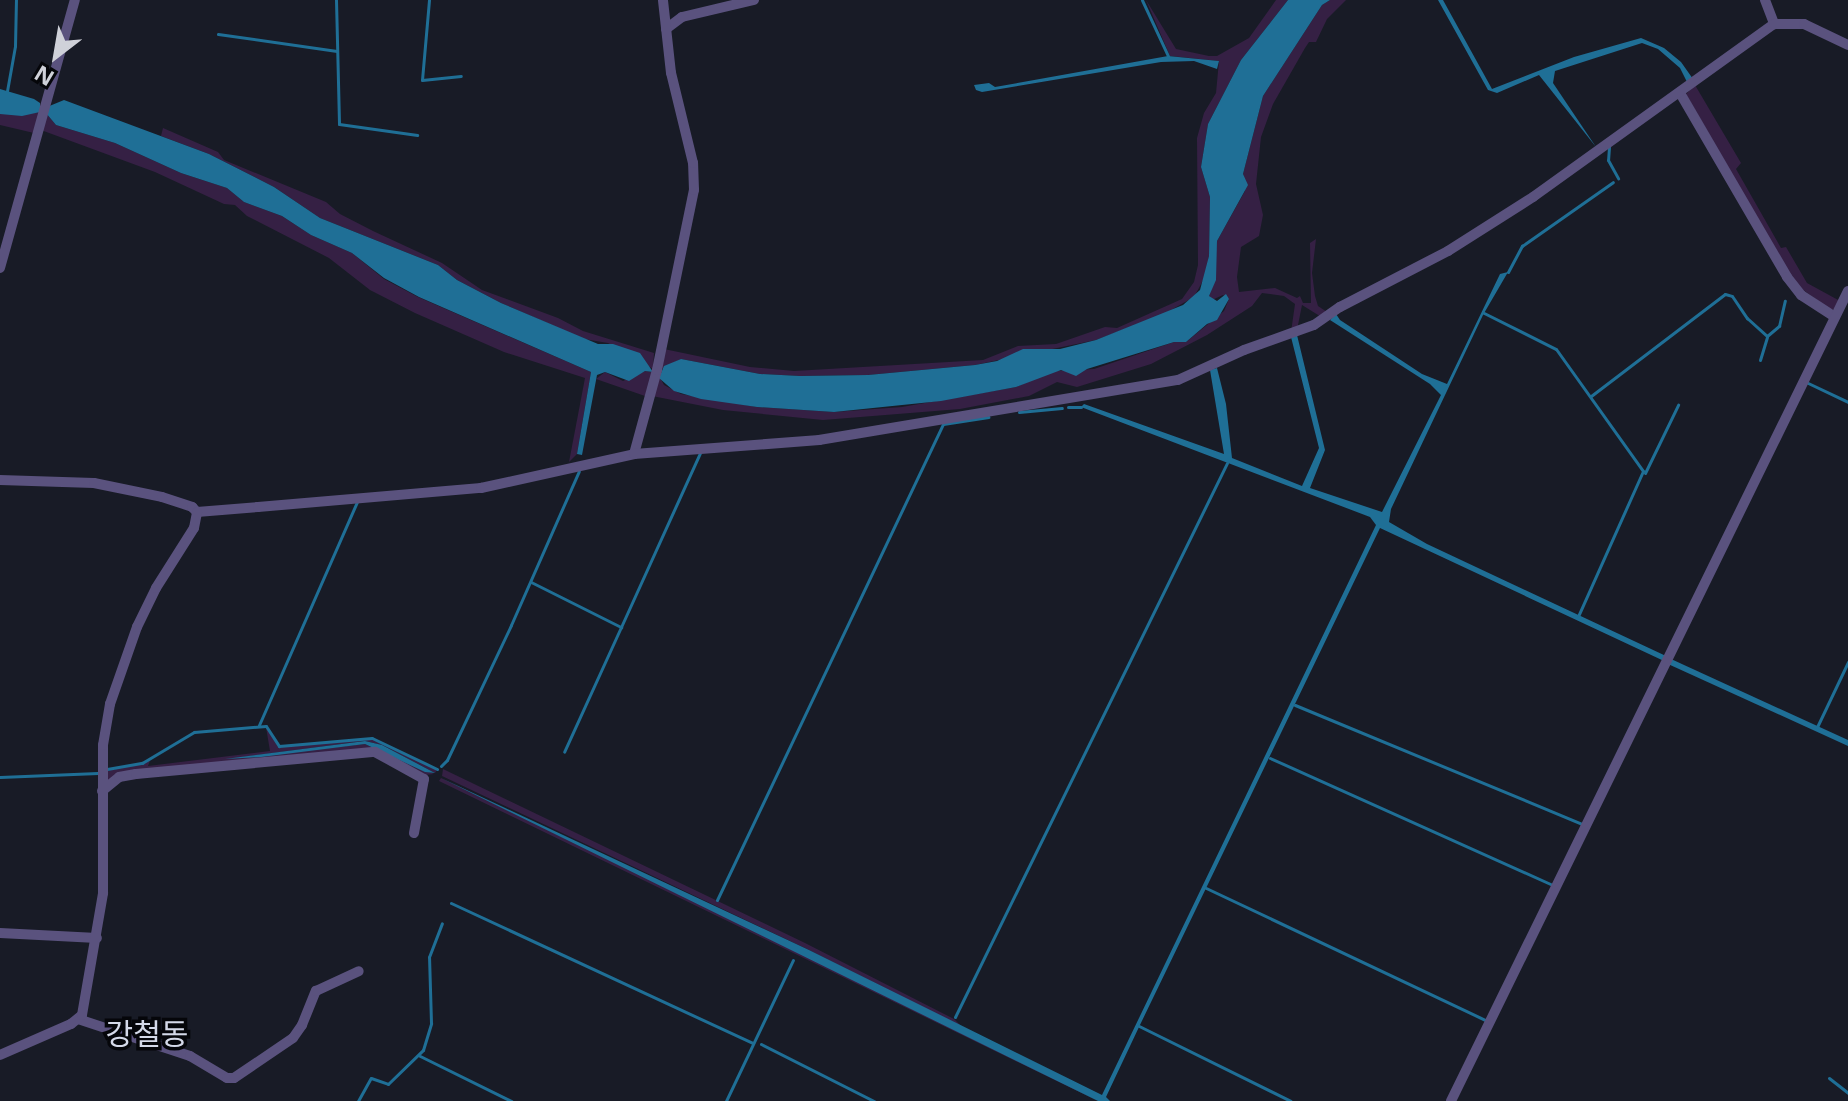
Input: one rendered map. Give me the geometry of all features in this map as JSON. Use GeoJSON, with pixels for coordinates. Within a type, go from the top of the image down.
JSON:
{"type":"FeatureCollection","features":[{"type":"Feature","properties":{"kind":"street"},"geometry":{"type":"LineString","coordinates":[[0,268],[75,0]]}},
{"type":"Feature","properties":{"kind":"street"},"geometry":{"type":"LineString","coordinates":[[634,454],[657,370],[694,190],[693,163],[679,115],[663,0]]}},
{"type":"Feature","properties":{"kind":"street"},"geometry":{"type":"LineString","coordinates":[[666,29],[682,17],[754,0]]}},
{"type":"Feature","properties":{"kind":"street"},"geometry":{"type":"LineString","coordinates":[[1765,0],[1774,24]]}},
{"type":"Feature","properties":{"kind":"street"},"geometry":{"type":"LineString","coordinates":[[0,480],[94,483],[162,497],[192,507],[197,512],[481,488],[634,454],[819,440],[871,429],[1084,399],[1178,380],[1244,350],[1314,325],[1340,307],[1407,275],[1533,197],[1774,24],[1804,24],[1848,45]]}},
{"type":"Feature","properties":{"kind":"street"},"geometry":{"type":"LineString","coordinates":[[1680,93],[1787,277],[1801,295],[1835,317]]}},
{"type":"Feature","properties":{"kind":"street"},"geometry":{"type":"LineString","coordinates":[[1451,1101],[1848,291]]}},
{"type":"Feature","properties":{"kind":"street"},"geometry":{"type":"LineString","coordinates":[[0,1055],[78,1019],[87,998],[103,893],[105,728],[115,686],[145,608],[194,528],[197,512]]}},
{"type":"Feature","properties":{"kind":"street"},"geometry":{"type":"LineString","coordinates":[[102,791],[119,777],[136,774],[366,751],[424,779],[414,833]]}},
{"type":"Feature","properties":{"kind":"street"},"geometry":{"type":"LineString","coordinates":[[0,933],[97,938]]}},
{"type":"Feature","properties":{"kind":"street"},"geometry":{"type":"LineString","coordinates":[[78,1019],[190,1056],[227,1078],[234,1078],[293,1038],[316,991],[359,971]]}},
{"type":"Feature","properties":{"kind":"shaded area"},"geometry":{"type":"Polygon","coordinates":[[[1146,0],[1176,49],[1217,56],[1249,38],[1276,0],[1288,0],[1241,60],[1208,124],[1201,167],[1210,197],[1209,256],[1206,275],[1194,297],[1164,314],[1096,340],[975,365],[868,375],[800,376],[760,374],[681,359],[660,370],[664,349],[750,367],[794,371],[983,360],[1018,346],[1056,344],[1105,327],[1117,328],[1182,299],[1194,282],[1198,265],[1197,138],[1204,113],[1216,93],[1219,61],[1170,56],[1146,0]]]}},
{"type":"Feature","properties":{"kind":"shaded area"},"geometry":{"type":"Polygon","coordinates":[[[1330,0],[1346,0],[1327,19],[1316,42],[1309,42],[1305,48],[1273,104],[1261,137],[1256,184],[1263,215],[1259,236],[1241,247],[1237,277],[1239,292],[1275,288],[1297,298],[1300,296],[1303,303],[1311,303],[1310,243],[1316,239],[1312,273],[1315,296],[1318,306],[1330,314],[1323,318],[1302,305],[1297,330],[1291,332],[1295,304],[1284,296],[1262,293],[1252,306],[1207,335],[1151,364],[1077,387],[1057,382],[1029,396],[960,409],[823,420],[723,410],[652,396],[658,374],[664,385],[681,394],[757,407],[834,412],[902,407],[1016,387],[1052,371],[1094,369],[1174,342],[1186,342],[1224,311],[1229,299],[1223,295],[1212,300],[1209,296],[1217,241],[1245,191],[1243,174],[1263,96],[1322,5],[1330,0]]]}},
{"type":"Feature","properties":{"kind":"shaded area"},"geometry":{"type":"Polygon","coordinates":[[[1695,85],[1741,163],[1736,169],[1781,248],[1786,247],[1807,283],[1840,301],[1836,308],[1831,310],[1799,287],[1781,259],[1686,94],[1695,85]]]}},
{"type":"Feature","properties":{"kind":"shaded area"},"geometry":{"type":"Polygon","coordinates":[[[40,112],[34,133],[0,125],[0,114],[40,112]]]}},
{"type":"Feature","properties":{"kind":"shaded area"},"geometry":{"type":"Polygon","coordinates":[[[46,113],[56,125],[115,143],[181,173],[227,188],[244,202],[282,216],[311,235],[352,253],[384,279],[418,297],[591,372],[577,454],[569,462],[585,378],[504,352],[415,313],[370,290],[329,258],[247,216],[235,205],[224,204],[155,172],[41,130],[46,113]]]}},
{"type":"Feature","properties":{"kind":"shaded area"},"geometry":{"type":"Polygon","coordinates":[[[163,128],[218,152],[224,160],[326,202],[340,214],[442,263],[482,290],[558,318],[583,331],[654,353],[653,369],[608,343],[584,339],[501,303],[457,280],[438,265],[320,218],[274,187],[209,154],[161,136],[163,128]]]}},
{"type":"Feature","properties":{"kind":"shaded area"},"geometry":{"type":"Polygon","coordinates":[[[645,371],[653,372],[645,396],[596,379],[605,372],[623,381],[645,371]]]}},
{"type":"Feature","properties":{"kind":"shaded area"},"geometry":{"type":"Polygon","coordinates":[[[266,727],[279,747],[372,739],[437,770],[435,773],[382,745],[365,741],[235,758],[365,744],[434,774],[425,775],[366,748],[106,783],[105,771],[142,764],[151,758],[148,766],[270,751],[266,727]]]}},
{"type":"Feature","properties":{"kind":"shaded area"},"geometry":{"type":"Polygon","coordinates":[[[443,769],[805,943],[954,1019],[962,1027],[809,950],[442,776],[443,769]]]}},
{"type":"Feature","properties":{"kind":"shaded area"},"geometry":{"type":"Polygon","coordinates":[[[441,778],[912,1006],[1098,1101],[439,781],[441,778]]]}},
{"type":"Feature","properties":{"kind":"water"},"geometry":{"type":"Polygon","coordinates":[[[1288,0],[1330,0],[1322,5],[1263,96],[1243,174],[1248,185],[1217,241],[1216,280],[1209,296],[1217,301],[1226,294],[1229,299],[1217,320],[1207,324],[1186,342],[1174,342],[1087,369],[1076,376],[1061,370],[1016,387],[941,401],[834,412],[757,407],[701,399],[674,391],[659,378],[664,366],[681,359],[760,374],[800,376],[868,375],[975,365],[997,361],[1023,349],[1060,349],[1096,340],[1183,305],[1200,290],[1209,256],[1210,197],[1201,167],[1208,124],[1241,60],[1288,0]]]}},
{"type":"Feature","properties":{"kind":"water"},"geometry":{"type":"Polygon","coordinates":[[[1438,0],[1443,0],[1492,89],[1574,57],[1641,38],[1664,48],[1681,62],[1693,79],[1688,84],[1680,68],[1658,49],[1642,43],[1555,71],[1553,83],[1596,147],[1539,75],[1497,93],[1488,90],[1438,0]]]}},
{"type":"Feature","properties":{"kind":"water"},"geometry":{"type":"Polygon","coordinates":[[[1168,56],[1219,61],[1217,69],[1194,61],[1161,62],[982,92],[976,90],[974,85],[989,83],[995,87],[1168,56]]]}},
{"type":"Feature","properties":{"kind":"water"},"geometry":{"type":"Polygon","coordinates":[[[0,89],[34,99],[40,103],[40,112],[22,116],[0,114],[0,89]]]}},
{"type":"Feature","properties":{"kind":"water"},"geometry":{"type":"Polygon","coordinates":[[[64,100],[209,154],[274,187],[320,218],[438,265],[457,280],[501,303],[598,344],[613,344],[640,353],[653,372],[645,371],[629,381],[605,372],[597,375],[582,455],[577,454],[591,372],[419,297],[384,278],[352,253],[311,235],[282,216],[244,202],[227,188],[181,173],[115,143],[56,125],[46,113],[47,107],[64,100]]]}},
{"type":"Feature","properties":{"kind":"water"},"geometry":{"type":"Polygon","coordinates":[[[1508,272],[1483,315],[1391,509],[1389,522],[1427,544],[1666,656],[1664,661],[1380,528],[1106,1097],[1110,1101],[1098,1101],[441,778],[809,950],[1102,1095],[1376,525],[1370,517],[1081,407],[1084,404],[1224,454],[1210,370],[1217,368],[1226,404],[1232,458],[1302,486],[1319,448],[1291,337],[1297,335],[1325,450],[1310,488],[1382,512],[1441,395],[1430,384],[1330,320],[1336,314],[1340,320],[1422,374],[1447,384],[1500,274],[1508,272]]]}},
{"type":"Feature","properties":{"kind":"water"},"geometry":{"type":"Polygon","coordinates":[[[1671,659],[1848,740],[1848,746],[1668,664],[1671,659]]]}},
{"type":"Feature","properties":{"kind":"water"},"geometry":{"type":"Polygon","coordinates":[[[365,741],[382,745],[435,773],[425,772],[365,744],[225,759],[365,741]]]}},
{"type":"Feature","properties":{"kind":"waterway"},"geometry":{"type":"LineString","coordinates":[[7,91],[15,46],[16,0]]}},
{"type":"Feature","properties":{"kind":"waterway"},"geometry":{"type":"LineString","coordinates":[[336,0],[339,124],[417,135]]}},
{"type":"Feature","properties":{"kind":"waterway"},"geometry":{"type":"LineString","coordinates":[[429,0],[422,80],[461,76]]}},
{"type":"Feature","properties":{"kind":"waterway"},"geometry":{"type":"LineString","coordinates":[[1142,0],[1168,56]]}},
{"type":"Feature","properties":{"kind":"waterway"},"geometry":{"type":"LineString","coordinates":[[218,34],[337,51]]}},
{"type":"Feature","properties":{"kind":"waterway"},"geometry":{"type":"LineString","coordinates":[[1609,147],[1608,160],[1618,178]]}},
{"type":"Feature","properties":{"kind":"waterway"},"geometry":{"type":"LineString","coordinates":[[1508,272],[1522,246],[1613,182]]}},
{"type":"Feature","properties":{"kind":"waterway"},"geometry":{"type":"LineString","coordinates":[[1591,396],[1725,294],[1732,296],[1747,318],[1767,336],[1779,326],[1785,301]]}},
{"type":"Feature","properties":{"kind":"waterway"},"geometry":{"type":"LineString","coordinates":[[1484,313],[1556,349],[1643,471],[1579,614]]}},
{"type":"Feature","properties":{"kind":"waterway"},"geometry":{"type":"LineString","coordinates":[[1760,360],[1767,337]]}},
{"type":"Feature","properties":{"kind":"waterway"},"geometry":{"type":"LineString","coordinates":[[1808,383],[1848,402]]}},
{"type":"Feature","properties":{"kind":"waterway"},"geometry":{"type":"LineString","coordinates":[[1645,473],[1678,405]]}},
{"type":"Feature","properties":{"kind":"waterway"},"geometry":{"type":"LineString","coordinates":[[1068,407],[1081,407]]}},
{"type":"Feature","properties":{"kind":"waterway"},"geometry":{"type":"LineString","coordinates":[[1019,412],[1062,408]]}},
{"type":"Feature","properties":{"kind":"waterway"},"geometry":{"type":"LineString","coordinates":[[717,900],[943,424],[988,417]]}},
{"type":"Feature","properties":{"kind":"waterway"},"geometry":{"type":"LineString","coordinates":[[621,627],[700,453]]}},
{"type":"Feature","properties":{"kind":"waterway"},"geometry":{"type":"LineString","coordinates":[[955,1017],[1227,463]]}},
{"type":"Feature","properties":{"kind":"waterway"},"geometry":{"type":"LineString","coordinates":[[441,766],[447,760],[511,625],[579,471]]}},
{"type":"Feature","properties":{"kind":"waterway"},"geometry":{"type":"LineString","coordinates":[[259,725],[357,502]]}},
{"type":"Feature","properties":{"kind":"waterway"},"geometry":{"type":"LineString","coordinates":[[531,582],[621,627],[564,752]]}},
{"type":"Feature","properties":{"kind":"waterway"},"geometry":{"type":"LineString","coordinates":[[1817,727],[1848,662]]}},
{"type":"Feature","properties":{"kind":"waterway"},"geometry":{"type":"LineString","coordinates":[[1295,705],[1582,824]]}},
{"type":"Feature","properties":{"kind":"waterway"},"geometry":{"type":"LineString","coordinates":[[107,769],[142,763],[194,732],[266,726],[279,746],[372,738],[437,769]]}},
{"type":"Feature","properties":{"kind":"waterway"},"geometry":{"type":"LineString","coordinates":[[1270,758],[1551,884]]}},
{"type":"Feature","properties":{"kind":"waterway"},"geometry":{"type":"LineString","coordinates":[[0,777],[98,773]]}},
{"type":"Feature","properties":{"kind":"waterway"},"geometry":{"type":"LineString","coordinates":[[1206,888],[1485,1020]]}},
{"type":"Feature","properties":{"kind":"waterway"},"geometry":{"type":"LineString","coordinates":[[451,903],[753,1043]]}},
{"type":"Feature","properties":{"kind":"waterway"},"geometry":{"type":"LineString","coordinates":[[358,1101],[371,1078],[388,1084],[423,1050],[431,1023],[429,957],[442,923]]}},
{"type":"Feature","properties":{"kind":"waterway"},"geometry":{"type":"LineString","coordinates":[[726,1101],[793,960]]}},
{"type":"Feature","properties":{"kind":"waterway"},"geometry":{"type":"LineString","coordinates":[[1139,1026],[1291,1101]]}},
{"type":"Feature","properties":{"kind":"waterway"},"geometry":{"type":"LineString","coordinates":[[761,1044],[874,1101]]}},
{"type":"Feature","properties":{"kind":"waterway"},"geometry":{"type":"LineString","coordinates":[[420,1056],[511,1101]]}},
{"type":"Feature","properties":{"kind":"waterway"},"geometry":{"type":"LineString","coordinates":[[1829,1078],[1848,1093]]}},
{"type":"Feature","properties":{"kind":"district","name":"강철동"},"geometry":{"type":"Point","coordinates":[147,1034]}}]}
